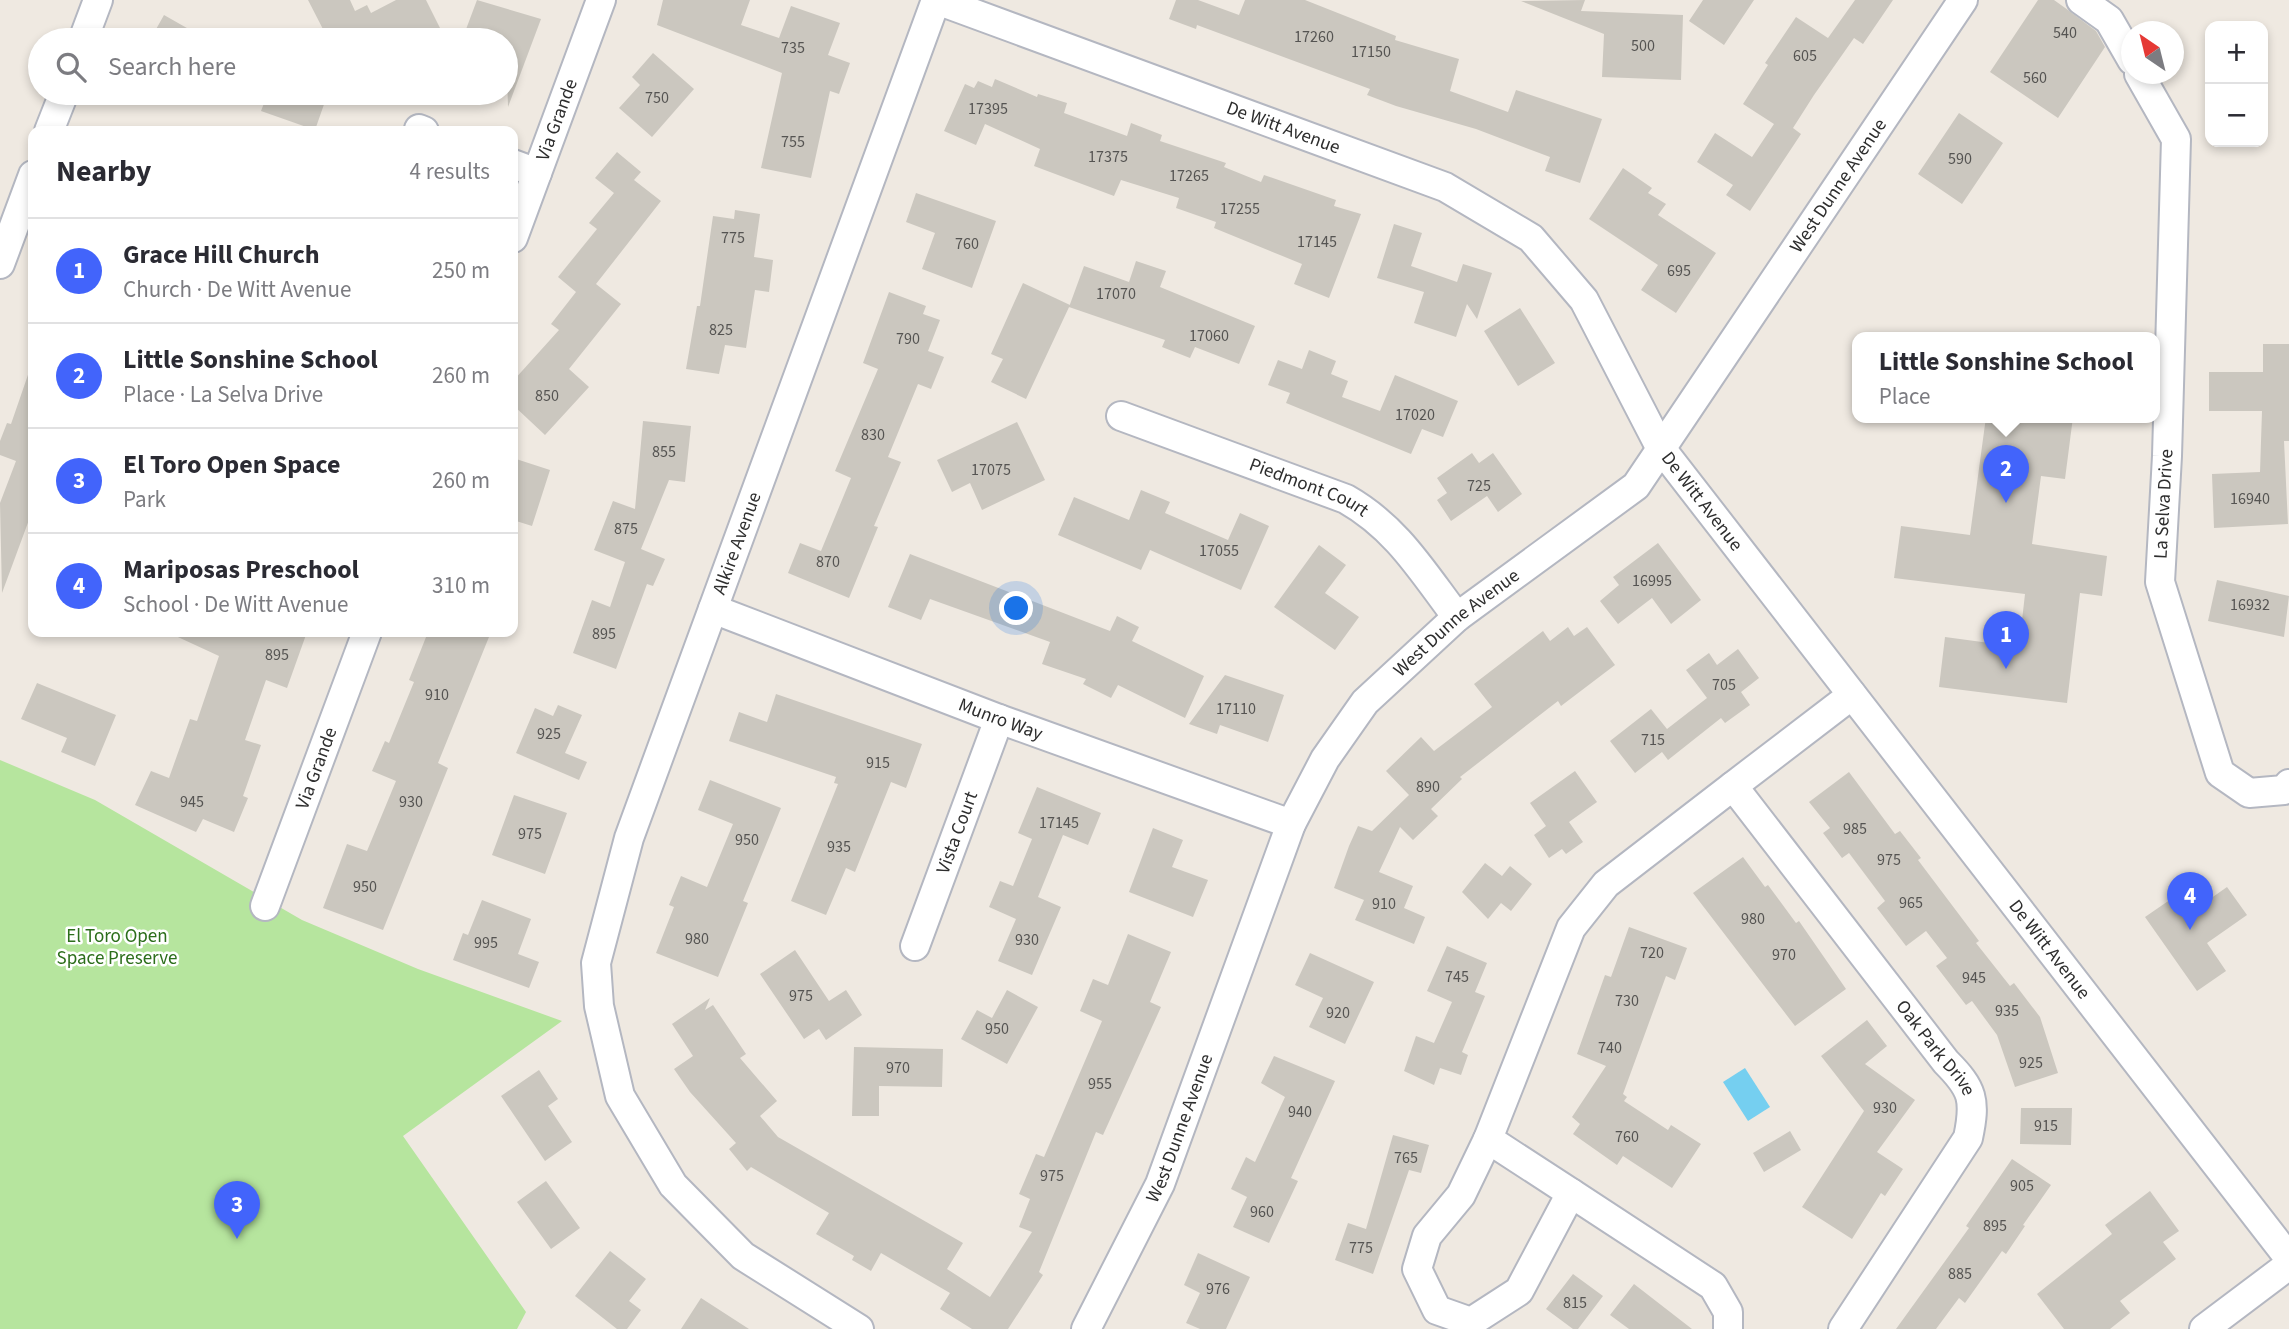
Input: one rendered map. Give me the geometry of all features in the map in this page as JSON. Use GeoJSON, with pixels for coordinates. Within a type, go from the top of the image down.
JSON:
{"type":"FeatureCollection","features":[{"type":"Feature","properties":{"kind":"street"},"geometry":{"type":"LineString","coordinates":[[88,28],[98,0]]}},
{"type":"Feature","properties":{"kind":"street","name":"Via Grande"},"geometry":{"type":"LineString","coordinates":[[518,209],[525,168],[601,0]]}},
{"type":"Feature","properties":{"kind":"street","name":"De Witt Avenue"},"geometry":{"type":"LineString","coordinates":[[936,0],[1445,187],[1531,238],[1584,300],[1660,447],[2289,1258]]}},
{"type":"Feature","properties":{"kind":"street","name":"Alkire Avenue"},"geometry":{"type":"LineString","coordinates":[[859,1329],[743,1256],[673,1185],[621,1096],[599,1006],[596,963],[629,838],[936,0]]}},
{"type":"Feature","properties":{"kind":"street","name":"West Dunne Avenue"},"geometry":{"type":"LineString","coordinates":[[1086,1329],[1160,1184],[1291,824],[1325,759],[1365,702],[1457,617],[1636,486],[1963,0]]}},
{"type":"Feature","properties":{"kind":"street"},"geometry":{"type":"LineString","coordinates":[[2081,0],[2109,20],[2121,41]]}},
{"type":"Feature","properties":{"kind":"street","name":"La Selva Drive"},"geometry":{"type":"LineString","coordinates":[[2145,84],[2176,139],[2167,456],[2160,582],[2220,774],[2249,793],[2284,790],[2289,784]]}},
{"type":"Feature","properties":{"kind":"street"},"geometry":{"type":"LineString","coordinates":[[52,126],[60,105]]}},
{"type":"Feature","properties":{"kind":"street"},"geometry":{"type":"LineString","coordinates":[[0,264],[28,188]]}},
{"type":"Feature","properties":{"kind":"street","name":"Piedmont Court"},"geometry":{"type":"LineString","coordinates":[[1122,416],[1346,499],[1372,514],[1395,535],[1457,617]]}},
{"type":"Feature","properties":{"kind":"street","name":"Munro Way"},"geometry":{"type":"LineString","coordinates":[[713,609],[999,719],[1291,824]]}},
{"type":"Feature","properties":{"kind":"street","name":"Via Grande"},"geometry":{"type":"LineString","coordinates":[[265,906],[365,637]]}},
{"type":"Feature","properties":{"kind":"street"},"geometry":{"type":"LineString","coordinates":[[1571,1193],[1518,1292],[1471,1322],[1437,1310],[1417,1269],[1427,1236],[1461,1195],[1488,1139],[1571,928],[1606,884],[1852,695]]}},
{"type":"Feature","properties":{"kind":"street","name":"Vista Court"},"geometry":{"type":"LineString","coordinates":[[915,946],[999,719]]}},
{"type":"Feature","properties":{"kind":"street","name":"Oak Park Drive"},"geometry":{"type":"LineString","coordinates":[[1733,786],[1945,1062],[1967,1083],[1974,1110],[1968,1138],[1843,1329]]}},
{"type":"Feature","properties":{"kind":"street"},"geometry":{"type":"LineString","coordinates":[[1488,1139],[1713,1286],[1728,1312],[1728,1329]]}},
{"type":"Feature","properties":{"kind":"street"},"geometry":{"type":"LineString","coordinates":[[2204,1329],[2289,1265]]}},
{"type":"Feature","properties":{"kind":"green space","name":"El Toro Open Space Preserve"},"geometry":{"type":"Polygon","coordinates":[[[0,760],[95,800],[302,920],[418,969],[562,1021],[403,1136],[526,1312],[517,1329],[0,1329],[0,760]]]}},
{"type":"Feature","properties":{"kind":"water"},"geometry":{"type":"Polygon","coordinates":[[[1745,1068],[1770,1107],[1748,1121],[1723,1082],[1745,1068]]]}},
{"type":"Feature","properties":{"kind":"building"},"geometry":{"type":"Polygon","coordinates":[[[308,0],[350,0],[355,11],[367,5],[371,13],[396,0],[426,0],[440,28],[322,28],[308,0]]]}},
{"type":"Feature","properties":{"kind":"building"},"geometry":{"type":"Polygon","coordinates":[[[477,0],[541,19],[518,80],[518,28],[466,28],[477,0]]]}},
{"type":"Feature","properties":{"kind":"building"},"geometry":{"type":"Polygon","coordinates":[[[663,0],[750,0],[741,25],[779,38],[791,6],[840,23],[828,55],[850,63],[839,94],[830,91],[811,178],[761,168],[782,73],[657,25],[663,0]]]}},
{"type":"Feature","properties":{"kind":"building"},"geometry":{"type":"Polygon","coordinates":[[[1176,0],[1198,0],[1239,15],[1245,0],[1305,0],[1396,36],[1395,40],[1459,59],[1450,91],[1508,112],[1516,90],[1602,119],[1580,183],[1545,171],[1550,157],[1476,129],[1396,106],[1367,95],[1370,89],[1197,25],[1196,29],[1169,19],[1176,0]]]}},
{"type":"Feature","properties":{"kind":"building"},"geometry":{"type":"Polygon","coordinates":[[[1585,0],[1581,11],[1683,15],[1681,80],[1602,77],[1604,34],[1521,1],[1585,0]]]}},
{"type":"Feature","properties":{"kind":"building"},"geometry":{"type":"Polygon","coordinates":[[[1703,0],[1754,0],[1724,45],[1689,21],[1703,0]]]}},
{"type":"Feature","properties":{"kind":"building"},"geometry":{"type":"Polygon","coordinates":[[[1855,0],[1893,0],[1863,44],[1854,38],[1814,95],[1793,128],[1801,134],[1750,211],[1726,195],[1733,185],[1697,162],[1715,133],[1752,157],[1774,124],[1743,104],[1768,65],[1765,63],[1796,17],[1828,38],[1855,0]]]}},
{"type":"Feature","properties":{"kind":"building"},"geometry":{"type":"Polygon","coordinates":[[[2038,0],[2054,0],[2096,31],[2105,47],[2058,118],[1990,72],[2038,0]]]}},
{"type":"Feature","properties":{"kind":"building"},"geometry":{"type":"Polygon","coordinates":[[[164,15],[187,28],[157,28],[164,15]]]}},
{"type":"Feature","properties":{"kind":"building"},"geometry":{"type":"Polygon","coordinates":[[[653,53],[694,89],[652,137],[619,108],[640,85],[632,77],[653,53]]]}},
{"type":"Feature","properties":{"kind":"building"},"geometry":{"type":"Polygon","coordinates":[[[995,79],[1037,97],[1038,94],[1067,103],[1064,113],[1127,136],[1131,123],[1162,135],[1160,141],[1226,163],[1224,167],[1261,182],[1264,175],[1336,200],[1334,206],[1361,214],[1329,298],[1294,284],[1302,264],[1214,228],[1216,222],[1176,208],[1179,198],[1121,180],[1114,196],[1034,166],[1040,149],[985,124],[976,145],[944,131],[965,84],[974,88],[978,81],[992,87],[995,79]]]}},
{"type":"Feature","properties":{"kind":"building"},"geometry":{"type":"Polygon","coordinates":[[[263,105],[324,105],[316,126],[304,126],[261,111],[263,105]]]}},
{"type":"Feature","properties":{"kind":"building"},"geometry":{"type":"Polygon","coordinates":[[[1959,113],[2003,143],[1962,204],[1918,174],[1959,113]]]}},
{"type":"Feature","properties":{"kind":"building"},"geometry":{"type":"Polygon","coordinates":[[[617,152],[641,172],[634,180],[661,201],[596,284],[621,304],[569,369],[589,387],[545,435],[518,410],[518,375],[559,330],[551,324],[576,292],[558,277],[597,229],[589,223],[614,193],[595,178],[617,152]]]}},
{"type":"Feature","properties":{"kind":"building"},"geometry":{"type":"Polygon","coordinates":[[[1623,168],[1652,188],[1648,193],[1666,204],[1658,215],[1716,253],[1676,313],[1641,290],[1658,265],[1589,219],[1623,168]]]}},
{"type":"Feature","properties":{"kind":"building"},"geometry":{"type":"Polygon","coordinates":[[[916,193],[996,221],[972,288],[922,269],[935,233],[906,222],[916,193]]]}},
{"type":"Feature","properties":{"kind":"building"},"geometry":{"type":"Polygon","coordinates":[[[735,210],[760,214],[754,257],[773,260],[769,292],[755,290],[746,348],[725,345],[719,374],[686,369],[697,306],[700,306],[713,216],[734,219],[735,210]]]}},
{"type":"Feature","properties":{"kind":"building"},"geometry":{"type":"Polygon","coordinates":[[[1394,224],[1422,233],[1411,266],[1457,282],[1463,264],[1492,273],[1477,319],[1467,304],[1456,337],[1414,323],[1424,292],[1377,278],[1394,224]]]}},
{"type":"Feature","properties":{"kind":"building"},"geometry":{"type":"Polygon","coordinates":[[[1136,261],[1166,271],[1160,287],[1255,326],[1239,364],[1195,347],[1190,358],[1162,347],[1165,340],[1069,307],[1084,266],[1129,282],[1136,261]]]}},
{"type":"Feature","properties":{"kind":"building"},"geometry":{"type":"Polygon","coordinates":[[[1023,283],[1070,305],[1026,399],[991,382],[1003,359],[991,354],[1023,283]]]}},
{"type":"Feature","properties":{"kind":"building"},"geometry":{"type":"Polygon","coordinates":[[[889,292],[926,306],[923,314],[940,320],[928,351],[944,357],[931,389],[918,384],[888,457],[901,462],[874,526],[878,527],[849,598],[788,573],[800,543],[821,551],[851,478],[835,471],[878,369],[863,363],[889,292]]]}},
{"type":"Feature","properties":{"kind":"building"},"geometry":{"type":"Polygon","coordinates":[[[1520,308],[1555,363],[1518,386],[1484,331],[1520,308]]]}},
{"type":"Feature","properties":{"kind":"building"},"geometry":{"type":"Polygon","coordinates":[[[2263,344],[2289,344],[2289,441],[2284,441],[2288,524],[2214,528],[2212,474],[2260,472],[2262,411],[2209,411],[2209,372],[2263,372],[2263,344]]]}},
{"type":"Feature","properties":{"kind":"building"},"geometry":{"type":"Polygon","coordinates":[[[1309,350],[1336,361],[1331,374],[1348,381],[1342,397],[1380,411],[1395,375],[1458,401],[1443,437],[1422,429],[1411,454],[1286,403],[1290,393],[1268,385],[1278,360],[1302,369],[1309,350]]]}},
{"type":"Feature","properties":{"kind":"building"},"geometry":{"type":"Polygon","coordinates":[[[28,375],[28,523],[2,593],[0,503],[16,461],[0,455],[0,441],[7,423],[11,424],[28,375]]]}},
{"type":"Feature","properties":{"kind":"building"},"geometry":{"type":"Polygon","coordinates":[[[643,421],[691,426],[685,482],[669,480],[641,549],[665,559],[653,586],[647,584],[616,669],[573,653],[592,600],[610,607],[625,562],[594,550],[613,501],[635,509],[643,421]]]}},
{"type":"Feature","properties":{"kind":"building"},"geometry":{"type":"Polygon","coordinates":[[[1017,422],[1045,480],[982,510],[970,483],[952,492],[937,460],[1017,422]]]}},
{"type":"Feature","properties":{"kind":"building"},"geometry":{"type":"Polygon","coordinates":[[[1985,423],[2072,423],[2065,479],[2041,476],[2032,544],[2107,556],[2102,596],[2080,593],[2067,703],[1939,687],[1945,637],[2019,647],[2025,594],[1894,578],[1901,526],[1970,535],[1985,423]]]}},
{"type":"Feature","properties":{"kind":"building"},"geometry":{"type":"Polygon","coordinates":[[[1472,453],[1479,463],[1493,453],[1522,494],[1498,512],[1487,496],[1451,521],[1437,500],[1447,493],[1437,478],[1472,453]]]}},
{"type":"Feature","properties":{"kind":"building"},"geometry":{"type":"Polygon","coordinates":[[[518,460],[550,470],[532,526],[518,522],[518,460]]]}},
{"type":"Feature","properties":{"kind":"building"},"geometry":{"type":"Polygon","coordinates":[[[1141,490],[1170,502],[1165,513],[1228,540],[1240,513],[1269,526],[1241,590],[1150,550],[1141,570],[1058,535],[1074,497],[1129,520],[1141,490]]]}},
{"type":"Feature","properties":{"kind":"building"},"geometry":{"type":"Polygon","coordinates":[[[1658,543],[1701,600],[1671,624],[1652,598],[1618,624],[1600,601],[1619,585],[1613,577],[1658,543]]]}},
{"type":"Feature","properties":{"kind":"building"},"geometry":{"type":"Polygon","coordinates":[[[1319,545],[1346,565],[1325,593],[1359,617],[1335,650],[1274,607],[1319,545]]]}},
{"type":"Feature","properties":{"kind":"building"},"geometry":{"type":"Polygon","coordinates":[[[910,554],[1110,631],[1117,616],[1139,627],[1132,641],[1204,676],[1185,718],[1118,685],[1111,698],[1083,684],[1086,679],[1042,664],[1050,642],[930,599],[921,620],[888,607],[910,554]]]}},
{"type":"Feature","properties":{"kind":"building"},"geometry":{"type":"Polygon","coordinates":[[[2217,580],[2289,596],[2284,637],[2208,621],[2217,580]]]}},
{"type":"Feature","properties":{"kind":"building"},"geometry":{"type":"Polygon","coordinates":[[[1568,627],[1574,636],[1587,627],[1615,665],[1561,706],[1558,701],[1460,777],[1462,779],[1431,809],[1438,816],[1413,840],[1400,827],[1379,872],[1413,886],[1404,908],[1425,917],[1414,944],[1355,920],[1364,900],[1334,888],[1349,846],[1358,826],[1372,831],[1409,795],[1386,771],[1421,737],[1434,751],[1492,707],[1474,684],[1543,631],[1550,641],[1568,627]]]}},
{"type":"Feature","properties":{"kind":"building"},"geometry":{"type":"Polygon","coordinates":[[[178,637],[305,637],[287,688],[266,680],[245,740],[261,745],[243,796],[248,798],[234,832],[203,819],[196,832],[135,805],[151,771],[169,778],[190,719],[197,721],[219,656],[178,637]]]}},
{"type":"Feature","properties":{"kind":"building"},"geometry":{"type":"Polygon","coordinates":[[[426,637],[489,637],[438,763],[448,768],[383,930],[323,908],[347,844],[367,851],[396,781],[372,771],[385,741],[389,743],[414,682],[409,680],[426,637]]]}},
{"type":"Feature","properties":{"kind":"building"},"geometry":{"type":"Polygon","coordinates":[[[1738,649],[1759,678],[1741,692],[1750,705],[1725,723],[1721,718],[1668,760],[1662,752],[1635,773],[1610,741],[1651,709],[1667,729],[1707,698],[1686,670],[1709,653],[1717,665],[1738,649]]]}},
{"type":"Feature","properties":{"kind":"building"},"geometry":{"type":"Polygon","coordinates":[[[1225,675],[1284,695],[1268,742],[1220,725],[1217,734],[1189,724],[1225,675]]]}},
{"type":"Feature","properties":{"kind":"building"},"geometry":{"type":"Polygon","coordinates":[[[37,683],[116,715],[95,766],[61,752],[67,738],[21,719],[37,683]]]}},
{"type":"Feature","properties":{"kind":"building"},"geometry":{"type":"Polygon","coordinates":[[[776,694],[922,744],[906,788],[891,782],[855,872],[846,868],[826,915],[791,901],[838,784],[834,783],[836,777],[729,741],[739,712],[767,722],[776,694]]]}},
{"type":"Feature","properties":{"kind":"building"},"geometry":{"type":"Polygon","coordinates":[[[558,705],[582,715],[565,753],[587,762],[579,780],[516,753],[535,708],[553,716],[558,705]]]}},
{"type":"Feature","properties":{"kind":"building"},"geometry":{"type":"Polygon","coordinates":[[[1575,771],[1597,802],[1569,822],[1583,842],[1566,854],[1562,849],[1549,858],[1534,835],[1546,826],[1530,803],[1575,771]]]}},
{"type":"Feature","properties":{"kind":"building"},"geometry":{"type":"Polygon","coordinates":[[[1849,772],[1895,834],[1900,831],[1921,858],[1918,860],[1979,941],[1976,943],[2010,986],[2014,983],[2040,1017],[2058,1073],[2015,1087],[1997,1035],[1972,1001],[1966,1005],[1936,966],[1947,958],[1926,931],[1906,946],[1877,908],[1885,901],[1849,853],[1842,858],[1823,833],[1830,828],[1809,802],[1849,772]]]}},
{"type":"Feature","properties":{"kind":"building"},"geometry":{"type":"Polygon","coordinates":[[[710,780],[781,808],[743,901],[748,903],[718,977],[656,953],[674,907],[669,905],[681,876],[707,887],[733,824],[698,810],[710,780]]]}},
{"type":"Feature","properties":{"kind":"building"},"geometry":{"type":"Polygon","coordinates":[[[1037,787],[1101,813],[1088,845],[1063,835],[1038,897],[1061,907],[1032,975],[998,961],[1016,919],[989,907],[1000,881],[1013,886],[1032,839],[1018,833],[1037,787]]]}},
{"type":"Feature","properties":{"kind":"building"},"geometry":{"type":"Polygon","coordinates":[[[514,795],[567,813],[545,874],[492,855],[514,795]]]}},
{"type":"Feature","properties":{"kind":"building"},"geometry":{"type":"Polygon","coordinates":[[[1153,828],[1183,840],[1172,867],[1208,880],[1193,917],[1129,892],[1153,828]]]}},
{"type":"Feature","properties":{"kind":"building"},"geometry":{"type":"Polygon","coordinates":[[[1743,857],[1796,923],[1799,921],[1846,989],[1795,1026],[1693,893],[1743,857]]]}},
{"type":"Feature","properties":{"kind":"building"},"geometry":{"type":"Polygon","coordinates":[[[1485,863],[1502,876],[1510,866],[1532,884],[1511,911],[1501,903],[1488,919],[1462,892],[1485,863]]]}},
{"type":"Feature","properties":{"kind":"building"},"geometry":{"type":"Polygon","coordinates":[[[2227,887],[2247,915],[2207,943],[2226,971],[2197,991],[2145,917],[2177,895],[2190,913],[2227,887]]]}},
{"type":"Feature","properties":{"kind":"building"},"geometry":{"type":"Polygon","coordinates":[[[482,900],[531,919],[518,954],[539,962],[529,988],[453,960],[463,933],[468,935],[482,900]]]}},
{"type":"Feature","properties":{"kind":"building"},"geometry":{"type":"Polygon","coordinates":[[[1629,927],[1687,948],[1675,980],[1666,976],[1623,1094],[1627,1097],[1624,1101],[1668,1130],[1671,1125],[1701,1144],[1672,1188],[1623,1156],[1617,1165],[1573,1134],[1580,1124],[1572,1117],[1606,1066],[1577,1054],[1605,975],[1611,977],[1629,927]]]}},
{"type":"Feature","properties":{"kind":"building"},"geometry":{"type":"Polygon","coordinates":[[[1128,934],[1171,952],[1150,1002],[1161,1007],[1103,1135],[1096,1132],[1039,1272],[1043,1275],[1008,1329],[972,1329],[940,1309],[950,1293],[881,1253],[871,1271],[852,1260],[854,1256],[816,1234],[829,1213],[751,1167],[747,1171],[729,1149],[736,1143],[690,1092],[674,1069],[693,1056],[672,1024],[710,998],[705,1010],[713,1005],[746,1054],[740,1058],[777,1101],[760,1116],[778,1137],[963,1243],[947,1269],[990,1297],[1032,1232],[1019,1227],[1030,1199],[1019,1194],[1036,1154],[1044,1157],[1102,1021],[1080,1011],[1093,979],[1108,985],[1128,934]]]}},
{"type":"Feature","properties":{"kind":"building"},"geometry":{"type":"Polygon","coordinates":[[[1447,946],[1487,963],[1475,992],[1485,996],[1462,1052],[1468,1055],[1461,1075],[1440,1068],[1434,1085],[1404,1071],[1416,1036],[1434,1043],[1452,1002],[1427,991],[1447,946]]]}},
{"type":"Feature","properties":{"kind":"building"},"geometry":{"type":"Polygon","coordinates":[[[795,950],[829,1001],[846,990],[862,1015],[826,1040],[819,1029],[804,1039],[760,974],[795,950]]]}},
{"type":"Feature","properties":{"kind":"building"},"geometry":{"type":"Polygon","coordinates":[[[1310,953],[1374,982],[1345,1044],[1309,1027],[1323,998],[1295,985],[1310,953]]]}},
{"type":"Feature","properties":{"kind":"building"},"geometry":{"type":"Polygon","coordinates":[[[1007,990],[1038,1007],[1007,1064],[961,1039],[977,1010],[992,1018],[1007,990]]]}},
{"type":"Feature","properties":{"kind":"building"},"geometry":{"type":"Polygon","coordinates":[[[1867,1020],[1887,1046],[1865,1064],[1915,1100],[1877,1152],[1903,1169],[1885,1196],[1881,1193],[1852,1239],[1802,1207],[1864,1111],[1821,1056],[1867,1020]]]}},
{"type":"Feature","properties":{"kind":"building"},"geometry":{"type":"Polygon","coordinates":[[[854,1047],[943,1049],[942,1087],[879,1086],[879,1116],[852,1116],[854,1047]]]}},
{"type":"Feature","properties":{"kind":"building"},"geometry":{"type":"Polygon","coordinates":[[[1274,1056],[1335,1081],[1291,1178],[1298,1181],[1269,1243],[1233,1227],[1247,1197],[1231,1189],[1246,1157],[1255,1162],[1285,1097],[1261,1083],[1274,1056]]]}},
{"type":"Feature","properties":{"kind":"building"},"geometry":{"type":"Polygon","coordinates":[[[539,1070],[558,1099],[548,1106],[572,1142],[545,1161],[501,1096],[539,1070]]]}},
{"type":"Feature","properties":{"kind":"building"},"geometry":{"type":"Polygon","coordinates":[[[2021,1108],[2072,1108],[2071,1145],[2020,1144],[2021,1108]]]}},
{"type":"Feature","properties":{"kind":"building"},"geometry":{"type":"Polygon","coordinates":[[[1790,1131],[1801,1150],[1764,1172],[1753,1153],[1790,1131]]]}},
{"type":"Feature","properties":{"kind":"building"},"geometry":{"type":"Polygon","coordinates":[[[1393,1135],[1429,1145],[1421,1173],[1409,1170],[1373,1274],[1335,1260],[1348,1223],[1366,1229],[1393,1135]]]}},
{"type":"Feature","properties":{"kind":"building"},"geometry":{"type":"Polygon","coordinates":[[[2012,1159],[2051,1185],[2006,1254],[2002,1251],[1965,1303],[1959,1298],[1936,1329],[1896,1329],[1969,1228],[1966,1226],[2012,1159]]]}},
{"type":"Feature","properties":{"kind":"building"},"geometry":{"type":"Polygon","coordinates":[[[546,1181],[580,1228],[551,1249],[517,1202],[546,1181]]]}},
{"type":"Feature","properties":{"kind":"building"},"geometry":{"type":"Polygon","coordinates":[[[2150,1191],[2179,1231],[2163,1242],[2176,1259],[2120,1301],[2130,1313],[2110,1329],[2064,1329],[2037,1294],[2112,1234],[2105,1225],[2150,1191]]]}},
{"type":"Feature","properties":{"kind":"building"},"geometry":{"type":"Polygon","coordinates":[[[610,1251],[646,1279],[629,1301],[641,1310],[627,1329],[617,1329],[575,1296],[610,1251]]]}},
{"type":"Feature","properties":{"kind":"building"},"geometry":{"type":"Polygon","coordinates":[[[1198,1253],[1250,1277],[1226,1329],[1200,1329],[1186,1323],[1200,1293],[1184,1285],[1198,1253]]]}},
{"type":"Feature","properties":{"kind":"building"},"geometry":{"type":"Polygon","coordinates":[[[1573,1274],[1603,1296],[1578,1329],[1573,1329],[1546,1309],[1573,1274]]]}},
{"type":"Feature","properties":{"kind":"building"},"geometry":{"type":"Polygon","coordinates":[[[1634,1284],[1692,1329],[1629,1329],[1610,1315],[1634,1284]]]}},
{"type":"Feature","properties":{"kind":"building"},"geometry":{"type":"Polygon","coordinates":[[[701,1298],[749,1329],[681,1329],[701,1298]]]}},
{"type":"Feature","properties":{"kind":"place","name":"Little Sonshine School"},"geometry":{"type":"Point","coordinates":[2006,503]}},
{"type":"Feature","properties":{"kind":"place","name":"Grace Hill Church"},"geometry":{"type":"Point","coordinates":[2006,669]}},
{"type":"Feature","properties":{"kind":"place","name":"Mariposas Preschool"},"geometry":{"type":"Point","coordinates":[2190,930]}},
{"type":"Feature","properties":{"kind":"place","name":"El Toro Open Space"},"geometry":{"type":"Point","coordinates":[237,1239]}}]}
